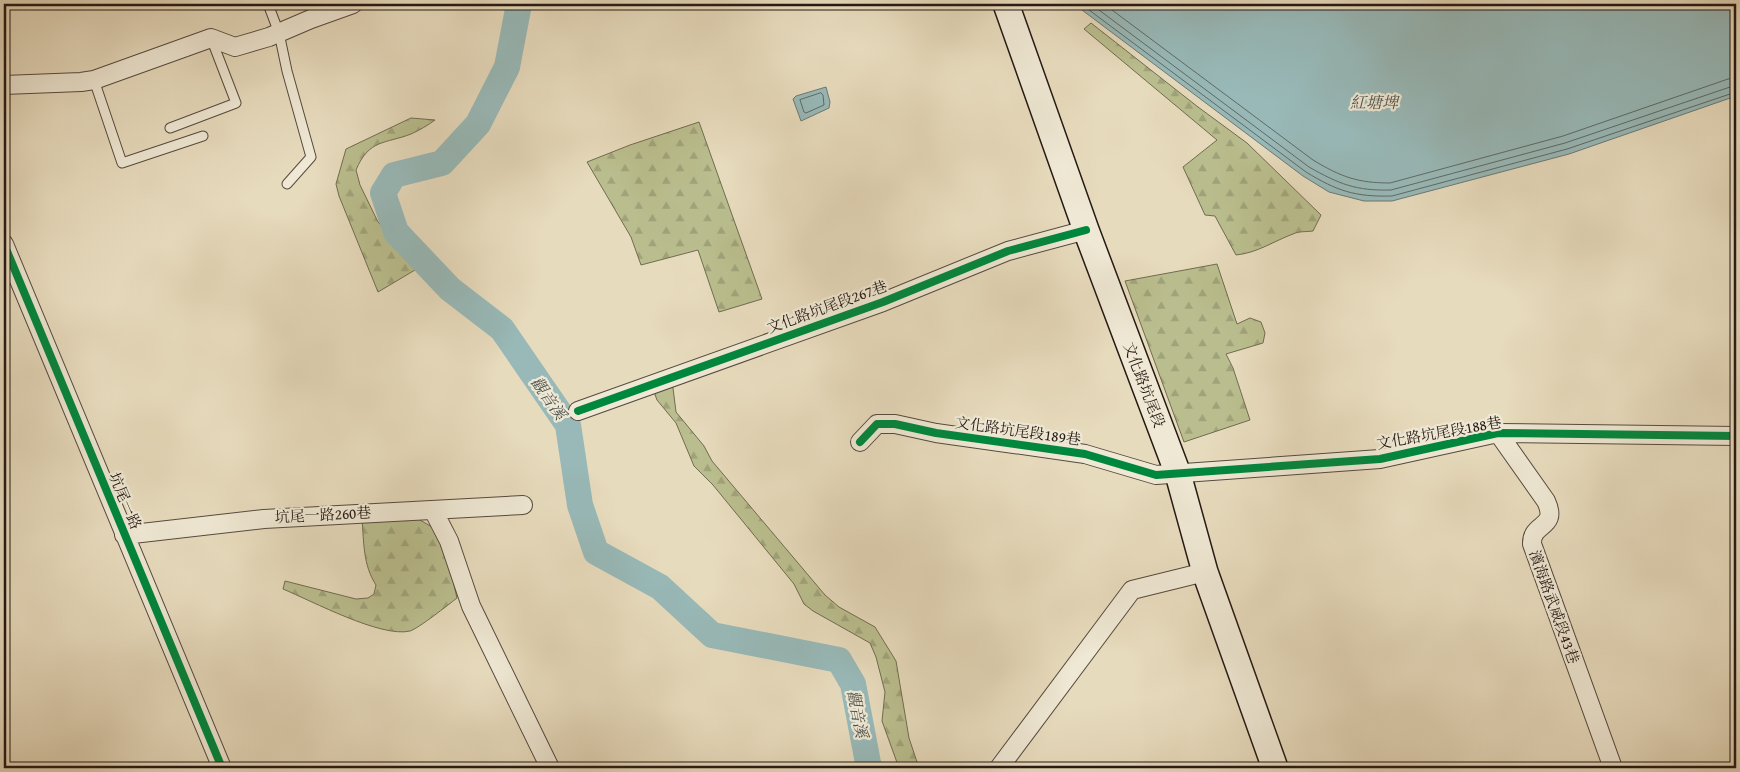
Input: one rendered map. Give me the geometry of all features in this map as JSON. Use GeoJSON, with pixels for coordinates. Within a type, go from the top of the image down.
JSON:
{"type":"FeatureCollection","features":[{"type":"Feature","properties":{"kind":"main road","name":"文化路坑尾段"},"geometry":{"type":"LineString","coordinates":[[1006,4],[1086,230],[1178,474],[1205,572],[1275,768]]}},
{"type":"Feature","properties":{"kind":"street"},"geometry":{"type":"LineString","coordinates":[[4,85],[94,80],[211,38],[236,46],[279,33],[311,18],[353,4]]}},
{"type":"Feature","properties":{"kind":"street","name":"文化路坑尾段267巷"},"geometry":{"type":"LineString","coordinates":[[578,411],[883,302],[1008,250],[1086,230]]}},
{"type":"Feature","properties":{"kind":"street","name":"坑尾一路"},"geometry":{"type":"LineString","coordinates":[[4,244],[222,768]]}},
{"type":"Feature","properties":{"kind":"street","name":"文化路坑尾段189巷"},"geometry":{"type":"LineString","coordinates":[[860,442],[877,424],[895,424],[936,433],[1085,454],[1156,475],[1178,474]]}},
{"type":"Feature","properties":{"kind":"street","name":"文化路坑尾段188巷"},"geometry":{"type":"LineString","coordinates":[[1178,474],[1380,459],[1498,434],[1736,436]]}},
{"type":"Feature","properties":{"kind":"street","name":"濱海路武威段43巷"},"geometry":{"type":"LineString","coordinates":[[1498,434],[1546,501],[1549,508],[1548,522],[1534,532],[1531,537],[1532,544],[1613,768]]}},
{"type":"Feature","properties":{"kind":"street","name":"坑尾一路260巷"},"geometry":{"type":"LineString","coordinates":[[124,535],[264,519],[522,505]]}},
{"type":"Feature","properties":{"kind":"street"},"geometry":{"type":"LineString","coordinates":[[433,510],[449,541],[472,606],[550,768]]}},
{"type":"Feature","properties":{"kind":"street"},"geometry":{"type":"LineString","coordinates":[[999,768],[1132,590],[1205,572]]}},
{"type":"Feature","properties":{"kind":"lane"},"geometry":{"type":"LineString","coordinates":[[268,4],[279,33],[311,157],[287,184]]}},
{"type":"Feature","properties":{"kind":"lane"},"geometry":{"type":"LineString","coordinates":[[170,128],[236,103],[211,38]]}},
{"type":"Feature","properties":{"kind":"lane"},"geometry":{"type":"LineString","coordinates":[[94,80],[122,163],[202,136]]}},
{"type":"Feature","properties":{"kind":"green space"},"geometry":{"type":"Polygon","coordinates":[[[1091,23],[1247,143],[1321,215],[1313,231],[1295,233],[1258,249],[1236,255],[1215,216],[1205,215],[1183,167],[1217,140],[1084,29],[1091,23]]]}},
{"type":"Feature","properties":{"kind":"green space"},"geometry":{"type":"Polygon","coordinates":[[[411,118],[435,120],[411,134],[372,148],[366,153],[356,170],[360,185],[378,222],[420,267],[378,292],[339,196],[336,184],[346,149],[411,118]]]}},
{"type":"Feature","properties":{"kind":"green space"},"geometry":{"type":"Polygon","coordinates":[[[699,122],[762,299],[719,312],[698,250],[641,265],[631,237],[587,162],[630,145],[699,122]]]}},
{"type":"Feature","properties":{"kind":"green space"},"geometry":{"type":"Polygon","coordinates":[[[1217,264],[1237,324],[1250,318],[1261,322],[1265,333],[1263,343],[1226,354],[1233,368],[1250,420],[1184,442],[1125,281],[1217,264]]]}},
{"type":"Feature","properties":{"kind":"green space"},"geometry":{"type":"Polygon","coordinates":[[[672,380],[676,412],[704,446],[712,461],[825,595],[839,607],[875,627],[896,661],[909,738],[919,768],[899,768],[882,721],[885,692],[876,657],[870,643],[804,604],[794,584],[713,485],[694,466],[676,423],[657,400],[654,392],[672,380]]]}},
{"type":"Feature","properties":{"kind":"green space"},"geometry":{"type":"Polygon","coordinates":[[[413,516],[443,536],[457,598],[414,629],[397,632],[365,624],[283,589],[285,581],[356,599],[368,598],[374,594],[376,585],[366,562],[362,519],[413,516]]]}},
{"type":"Feature","properties":{"kind":"water","name":"紅塘埤"},"geometry":{"type":"Polygon","coordinates":[[[1074,4],[1736,4],[1736,96],[1569,154],[1392,201],[1364,201],[1329,192],[1303,176],[1074,4]]]}},
{"type":"Feature","properties":{"kind":"water"},"geometry":{"type":"Polygon","coordinates":[[[826,87],[830,102],[829,108],[801,121],[793,99],[796,96],[826,87]]]}},
{"type":"Feature","properties":{"kind":"waterway","name":"觀音溪"},"geometry":{"type":"LineString","coordinates":[[519,4],[507,67],[478,124],[442,163],[394,175],[383,193],[396,232],[450,289],[502,329],[568,425],[580,505],[596,552],[660,587],[712,635],[839,660],[853,684],[869,768]]}},
{"type":"Feature","properties":{"kind":"cycle path"},"geometry":{"type":"LineString","coordinates":[[578,411],[883,302],[1008,251],[1086,230]]}},
{"type":"Feature","properties":{"kind":"cycle path"},"geometry":{"type":"LineString","coordinates":[[4,244],[222,768]]}},
{"type":"Feature","properties":{"kind":"cycle path"},"geometry":{"type":"LineString","coordinates":[[860,442],[877,424],[895,424],[936,433],[1085,454],[1156,475],[1380,459],[1498,433],[1736,436]]}}]}
